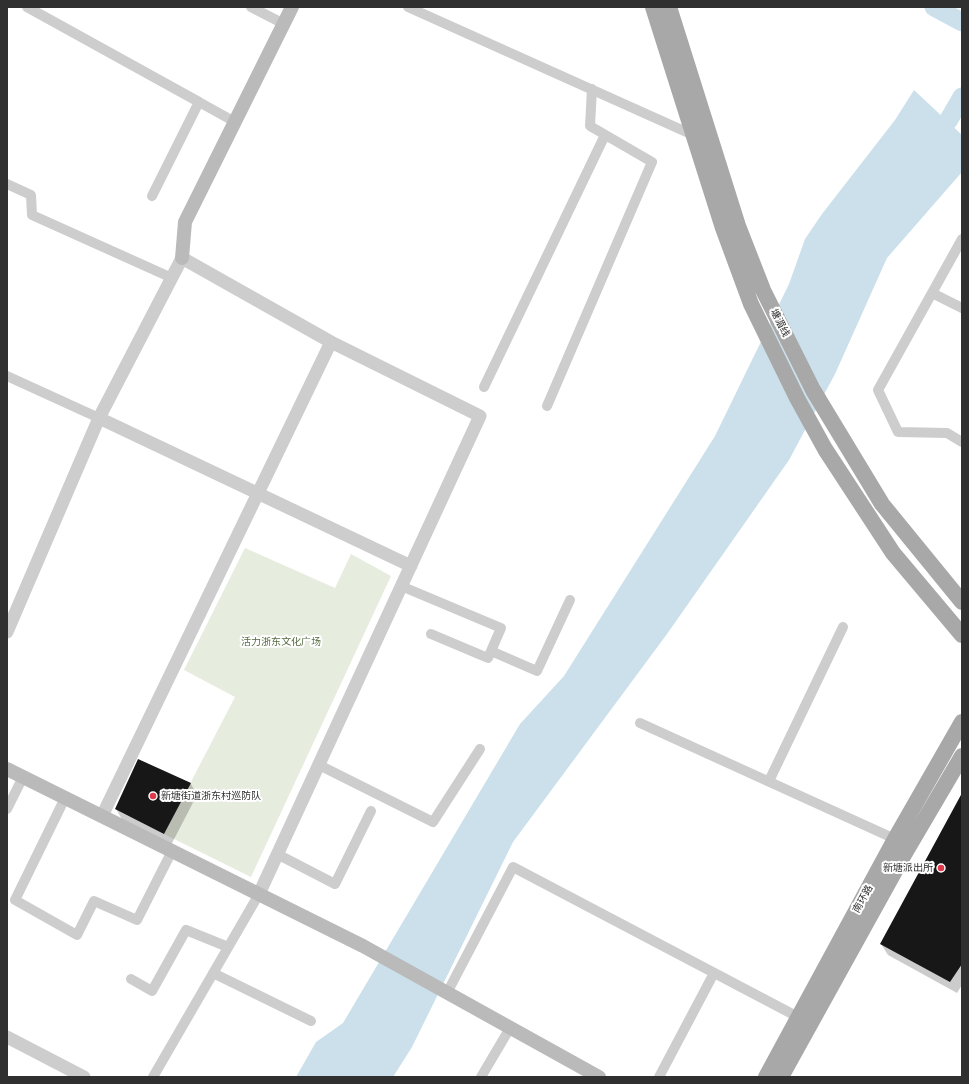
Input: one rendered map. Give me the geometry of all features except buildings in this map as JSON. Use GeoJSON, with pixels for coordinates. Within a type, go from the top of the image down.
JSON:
{"type":"FeatureCollection","features":[{"type":"Feature","properties":{"kind":"main road"},"geometry":{"type":"LineString","coordinates":[[182,258],[185,222],[292,7]]}},
{"type":"Feature","properties":{"kind":"main road"},"geometry":{"type":"LineString","coordinates":[[653,7],[723,228],[750,304],[797,398],[825,449],[894,553],[962,635]]}},
{"type":"Feature","properties":{"kind":"main road","name":"塘湄线"},"geometry":{"type":"LineString","coordinates":[[669,7],[738,226],[763,290],[813,390],[882,504],[962,602]]}},
{"type":"Feature","properties":{"kind":"main road","name":"南环路"},"geometry":{"type":"LineString","coordinates":[[766,1077],[895,840],[962,722]]}},
{"type":"Feature","properties":{"kind":"main road","name":"南环路"},"geometry":{"type":"LineString","coordinates":[[781,1077],[905,853],[962,756]]}},
{"type":"Feature","properties":{"kind":"main road"},"geometry":{"type":"LineString","coordinates":[[7,769],[363,946],[599,1077]]}},
{"type":"Feature","properties":{"kind":"street"},"geometry":{"type":"LineString","coordinates":[[27,7],[235,122]]}},
{"type":"Feature","properties":{"kind":"street"},"geometry":{"type":"LineString","coordinates":[[251,7],[284,24]]}},
{"type":"Feature","properties":{"kind":"street"},"geometry":{"type":"LineString","coordinates":[[408,7],[693,135]]}},
{"type":"Feature","properties":{"kind":"street"},"geometry":{"type":"LineString","coordinates":[[547,406],[652,162],[590,126],[592,89]]}},
{"type":"Feature","properties":{"kind":"street"},"geometry":{"type":"LineString","coordinates":[[152,196],[199,102]]}},
{"type":"Feature","properties":{"kind":"street"},"geometry":{"type":"LineString","coordinates":[[484,387],[605,135]]}},
{"type":"Feature","properties":{"kind":"street"},"geometry":{"type":"LineString","coordinates":[[7,184],[31,195],[32,216],[172,278]]}},
{"type":"Feature","properties":{"kind":"street"},"geometry":{"type":"LineString","coordinates":[[962,239],[878,390],[898,432],[947,433],[962,442]]}},
{"type":"Feature","properties":{"kind":"street"},"geometry":{"type":"LineString","coordinates":[[7,632],[99,418],[182,258],[331,342],[480,416],[259,894],[153,1077]]}},
{"type":"Feature","properties":{"kind":"street"},"geometry":{"type":"LineString","coordinates":[[932,293],[962,308]]}},
{"type":"Feature","properties":{"kind":"street"},"geometry":{"type":"LineString","coordinates":[[102,816],[331,342]]}},
{"type":"Feature","properties":{"kind":"street"},"geometry":{"type":"LineString","coordinates":[[7,376],[411,566]]}},
{"type":"Feature","properties":{"kind":"street"},"geometry":{"type":"LineString","coordinates":[[401,586],[502,628],[488,658],[431,634]]}},
{"type":"Feature","properties":{"kind":"street"},"geometry":{"type":"LineString","coordinates":[[491,650],[537,672],[570,600]]}},
{"type":"Feature","properties":{"kind":"street"},"geometry":{"type":"LineString","coordinates":[[769,782],[843,628]]}},
{"type":"Feature","properties":{"kind":"street"},"geometry":{"type":"LineString","coordinates":[[640,722],[895,840]]}},
{"type":"Feature","properties":{"kind":"street"},"geometry":{"type":"LineString","coordinates":[[319,765],[433,822],[480,749]]}},
{"type":"Feature","properties":{"kind":"street"},"geometry":{"type":"LineString","coordinates":[[7,809],[23,777]]}},
{"type":"Feature","properties":{"kind":"street"},"geometry":{"type":"LineString","coordinates":[[65,798],[15,900],[77,935],[94,901],[137,920],[172,851]]}},
{"type":"Feature","properties":{"kind":"street"},"geometry":{"type":"LineString","coordinates":[[277,854],[335,884],[371,811]]}},
{"type":"Feature","properties":{"kind":"street"},"geometry":{"type":"LineString","coordinates":[[447,993],[513,868],[798,1017]]}},
{"type":"Feature","properties":{"kind":"street"},"geometry":{"type":"LineString","coordinates":[[131,979],[152,991],[186,930],[228,947]]}},
{"type":"Feature","properties":{"kind":"street"},"geometry":{"type":"LineString","coordinates":[[213,973],[310,1021]]}},
{"type":"Feature","properties":{"kind":"street"},"geometry":{"type":"LineString","coordinates":[[659,1077],[714,973]]}},
{"type":"Feature","properties":{"kind":"street"},"geometry":{"type":"LineString","coordinates":[[481,1077],[510,1028]]}},
{"type":"Feature","properties":{"kind":"street"},"geometry":{"type":"LineString","coordinates":[[7,1037],[84,1077]]}},
{"type":"Feature","properties":{"kind":"green space","name":"活力浙东文化广场"},"geometry":{"type":"Polygon","coordinates":[[[245,548],[335,588],[351,554],[391,576],[251,877],[164,834],[235,697],[184,670],[245,548]]]}},
{"type":"Feature","properties":{"kind":"water"},"geometry":{"type":"Polygon","coordinates":[[[914,90],[962,135],[962,172],[887,258],[835,374],[789,460],[667,634],[513,842],[412,1047],[393,1077],[296,1077],[316,1042],[343,1023],[520,724],[564,676],[715,436],[789,284],[805,239],[822,214],[895,120],[914,90]]]}},
{"type":"Feature","properties":{"kind":"waterway"},"geometry":{"type":"LineString","coordinates":[[934,7],[962,22]]}},
{"type":"Feature","properties":{"kind":"waterway"},"geometry":{"type":"LineString","coordinates":[[948,121],[962,97]]}},
{"type":"Feature","properties":{"kind":"place","name":"新塘街道浙东村巡防队"},"geometry":{"type":"Point","coordinates":[153,796]}},
{"type":"Feature","properties":{"kind":"place","name":"新塘派出所"},"geometry":{"type":"Point","coordinates":[941,868]}}]}
